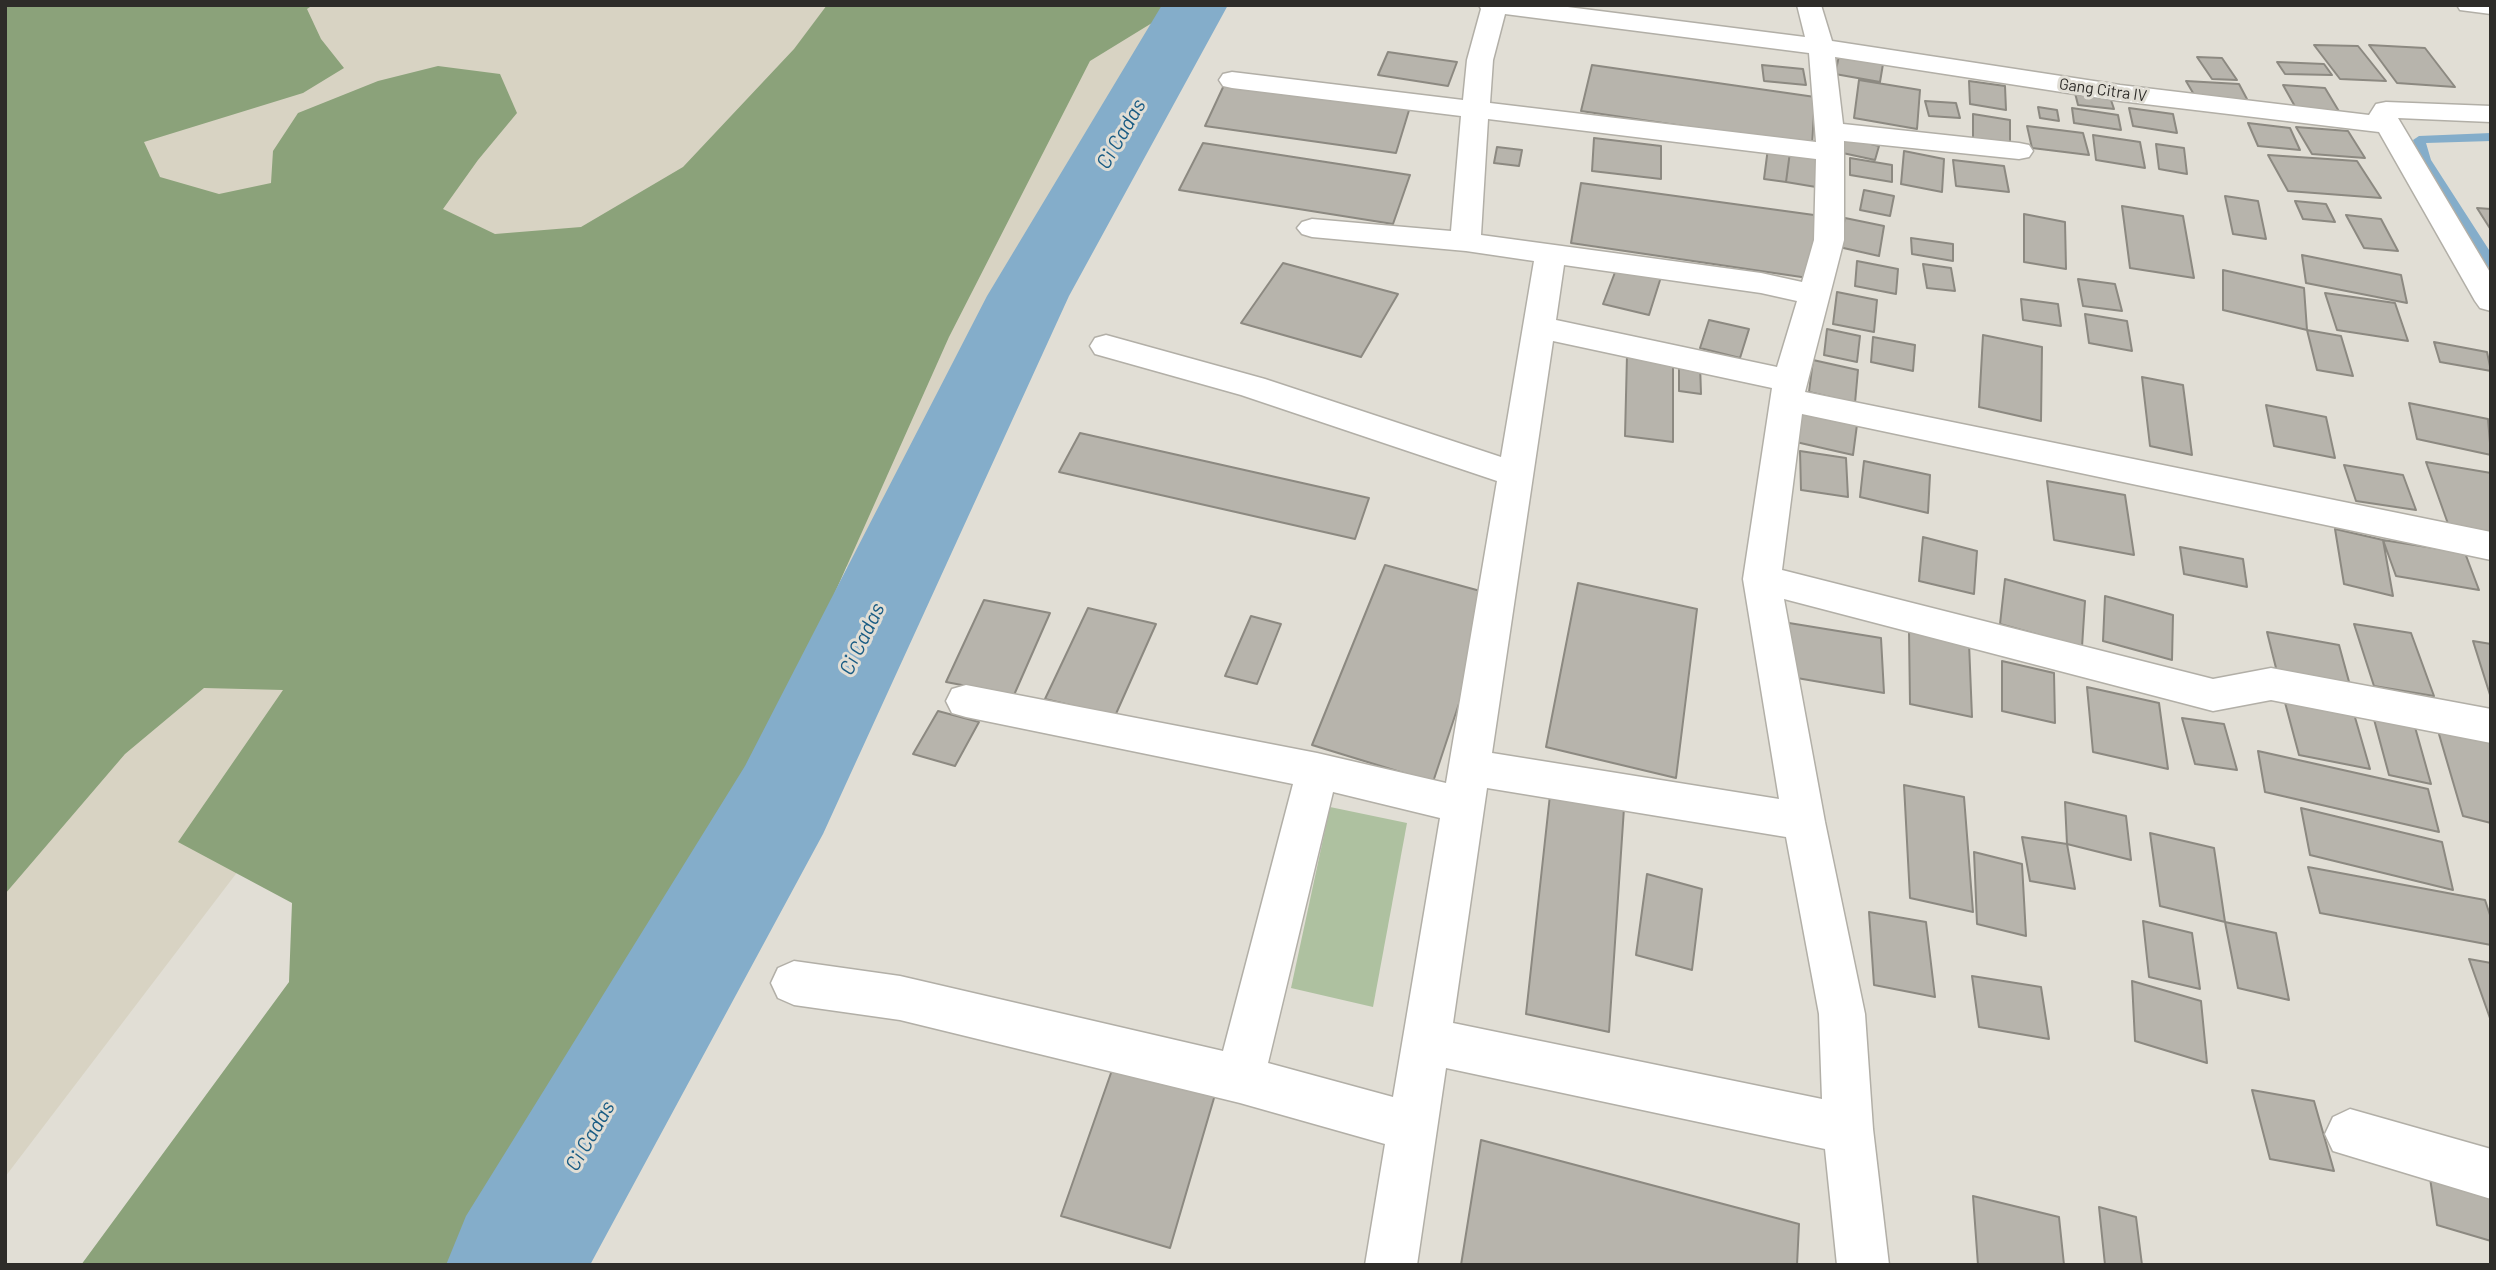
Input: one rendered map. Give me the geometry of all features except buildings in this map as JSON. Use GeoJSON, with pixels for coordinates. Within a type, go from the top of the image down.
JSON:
{"type":"FeatureCollection","features":[{"type":"Feature","properties":{"kind":"street"},"geometry":{"type":"LineString","coordinates":[[1466,242],[1466,212],[1480,60],[1494,5]]}},
{"type":"Feature","properties":{"kind":"street","name":"Gang Citra IV"},"geometry":{"type":"LineString","coordinates":[[1494,5],[1821,47],[2120,93],[2387,125]]}},
{"type":"Feature","properties":{"kind":"street"},"geometry":{"type":"LineString","coordinates":[[1809,5],[1821,47],[1830,141],[1832,200],[1829,240],[1789,390],[1762,579],[1804,822],[1842,1014],[1847,1129],[1863,1265]]}},
{"type":"Feature","properties":{"kind":"street"},"geometry":{"type":"LineString","coordinates":[[2469,5],[2491,6]]}},
{"type":"Feature","properties":{"kind":"street"},"geometry":{"type":"LineString","coordinates":[[1232,80],[1475,108],[1591,125],[2019,151]]}},
{"type":"Feature","properties":{"kind":"street"},"geometry":{"type":"LineString","coordinates":[[2491,114],[2386,110],[2382,114],[2491,301]]}},
{"type":"Feature","properties":{"kind":"street"},"geometry":{"type":"LineString","coordinates":[[1312,228],[1466,242],[1549,256],[1761,283],[1814,295]]}},
{"type":"Feature","properties":{"kind":"street"},"geometry":{"type":"LineString","coordinates":[[1391,1265],[1549,256]]}},
{"type":"Feature","properties":{"kind":"street"},"geometry":{"type":"LineString","coordinates":[[1538,327],[1789,390],[2491,546]]}},
{"type":"Feature","properties":{"kind":"street"},"geometry":{"type":"LineString","coordinates":[[1106,346],[1252,387],[1515,474]]}},
{"type":"Feature","properties":{"kind":"street"},"geometry":{"type":"LineString","coordinates":[[1762,579],[2213,695],[2227,695],[2252,686],[2271,684],[2491,726]]}},
{"type":"Feature","properties":{"kind":"street"},"geometry":{"type":"LineString","coordinates":[[966,701],[1317,771],[1804,822]]}},
{"type":"Feature","properties":{"kind":"street"},"geometry":{"type":"LineString","coordinates":[[1240,1079],[1317,771]]}},
{"type":"Feature","properties":{"kind":"street"},"geometry":{"type":"LineString","coordinates":[[794,983],[900,998],[1240,1079],[1413,1127]]}},
{"type":"Feature","properties":{"kind":"street"},"geometry":{"type":"LineString","coordinates":[[1426,1041],[1847,1129]]}},
{"type":"Feature","properties":{"kind":"street"},"geometry":{"type":"LineString","coordinates":[[2350,1133],[2491,1174]]}},
{"type":"Feature","properties":{"kind":"shaded area"},"geometry":{"type":"Polygon","coordinates":[[[5,5],[1190,5],[1052,264],[914,581],[523,497],[5,1177],[5,5]]]}},
{"type":"Feature","properties":{"kind":"green space"},"geometry":{"type":"Polygon","coordinates":[[[5,5],[313,5],[307,9],[321,39],[344,68],[303,93],[144,142],[160,177],[219,194],[271,183],[273,151],[298,113],[378,81],[438,66],[500,74],[517,113],[478,160],[443,209],[495,234],[581,227],[683,167],[794,49],[827,5],[1171,5],[1165,15],[1090,61],[949,337],[808,653],[632,988],[469,1265],[81,1265],[289,982],[292,903],[178,842],[283,690],[204,688],[125,754],[5,894],[5,5]]]}},
{"type":"Feature","properties":{"kind":"green space"},"geometry":{"type":"Polygon","coordinates":[[[1330,807],[1407,823],[1373,1007],[1291,988],[1330,807]]]}},
{"type":"Feature","properties":{"kind":"waterway","name":"Ci Cadas"},"geometry":{"type":"LineString","coordinates":[[515,1265],[784,800],[1028,296],[1195,5]]}},
{"type":"Feature","properties":{"kind":"waterway"},"geometry":{"type":"LineString","coordinates":[[2491,137],[2419,140],[2425,160],[2491,264]]}}]}
